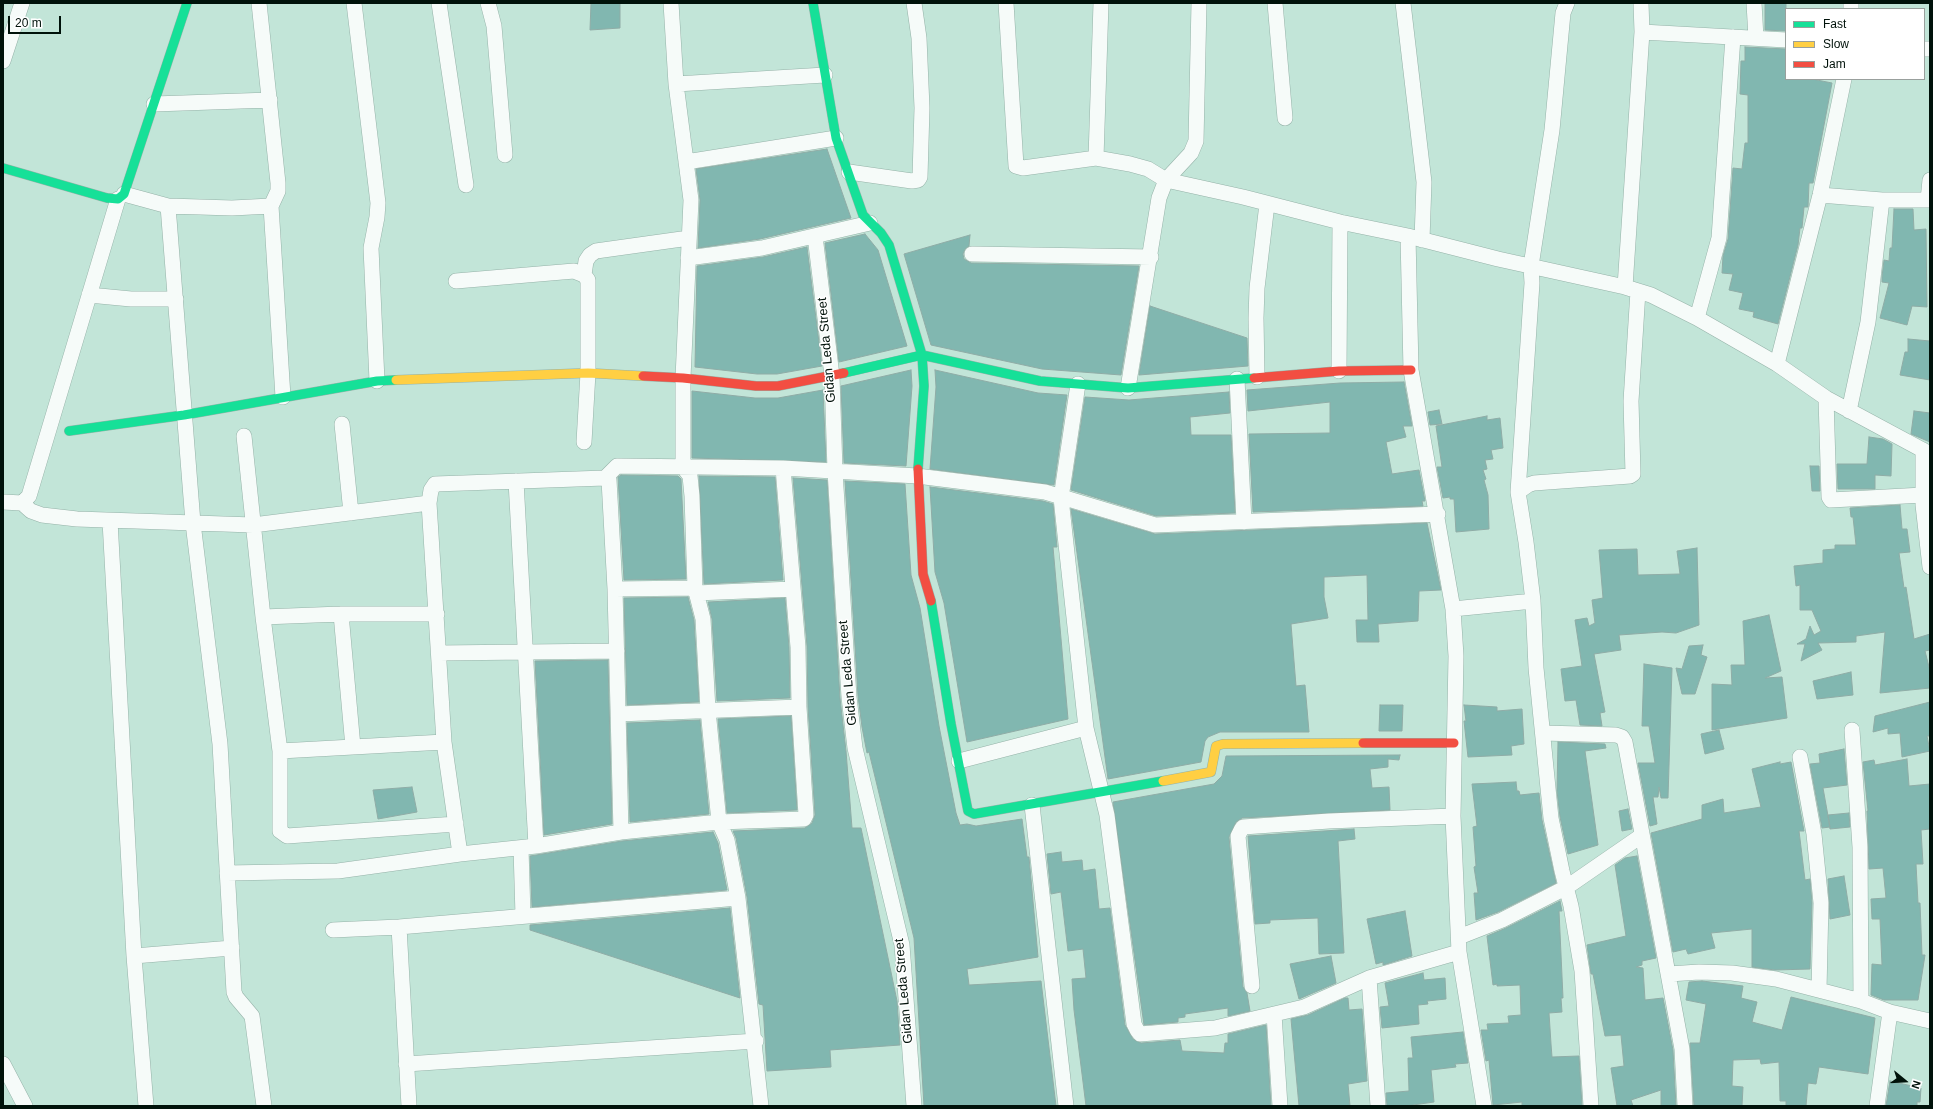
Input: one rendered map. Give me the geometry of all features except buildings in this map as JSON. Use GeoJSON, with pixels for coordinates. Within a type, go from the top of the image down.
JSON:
{"type":"FeatureCollection","features":[{"type":"Feature","properties":{"kind":"street"},"geometry":{"type":"LineString","coordinates":[[3,60],[22,3]]}},
{"type":"Feature","properties":{"kind":"street"},"geometry":{"type":"LineString","coordinates":[[22,503],[29,496],[89,295],[187,3]]}},
{"type":"Feature","properties":{"kind":"street"},"geometry":{"type":"LineString","coordinates":[[259,3],[278,183],[278,191],[271,206],[283,397]]}},
{"type":"Feature","properties":{"kind":"street"},"geometry":{"type":"LineString","coordinates":[[354,3],[378,203],[377,218],[371,248],[377,381]]}},
{"type":"Feature","properties":{"kind":"street"},"geometry":{"type":"LineString","coordinates":[[439,3],[466,185]]}},
{"type":"Feature","properties":{"kind":"street"},"geometry":{"type":"LineString","coordinates":[[488,3],[494,26],[505,155]]}},
{"type":"Feature","properties":{"kind":"street"},"geometry":{"type":"LineString","coordinates":[[671,3],[676,84],[691,200],[683,378],[683,466],[690,476],[696,590],[703,619],[708,710],[719,822],[727,840],[738,898],[756,1041],[762,1106]]}},
{"type":"Feature","properties":{"kind":"street"},"geometry":{"type":"LineString","coordinates":[[813,3],[836,138],[863,215],[881,233],[889,245],[922,355],[924,386],[917,476],[923,574],[932,605],[950,724],[970,813],[974,814],[1211,772],[1216,746],[1223,744],[1454,743]]}},
{"type":"Feature","properties":{"kind":"street"},"geometry":{"type":"LineString","coordinates":[[849,172],[912,181],[918,180],[920,177],[922,108],[919,38],[914,3]]}},
{"type":"Feature","properties":{"kind":"street"},"geometry":{"type":"LineString","coordinates":[[1006,3],[1016,166],[1023,168],[1096,158],[1148,169],[1166,180],[1243,197],[1340,222],[1408,236],[1651,295],[1697,318],[1777,364],[1826,398],[1927,452],[1923,495],[1930,567]]}},
{"type":"Feature","properties":{"kind":"street"},"geometry":{"type":"LineString","coordinates":[[1096,158],[1101,3]]}},
{"type":"Feature","properties":{"kind":"street"},"geometry":{"type":"LineString","coordinates":[[1128,388],[1151,257],[1159,198],[1166,180],[1191,153],[1196,141],[1200,3]]}},
{"type":"Feature","properties":{"kind":"street"},"geometry":{"type":"LineString","coordinates":[[1275,3],[1285,118]]}},
{"type":"Feature","properties":{"kind":"street"},"geometry":{"type":"LineString","coordinates":[[1403,3],[1424,182],[1422,240]]}},
{"type":"Feature","properties":{"kind":"street"},"geometry":{"type":"LineString","coordinates":[[1567,3],[1563,13],[1552,130],[1531,266],[1532,283],[1518,492],[1526,542],[1532,601],[1551,818],[1567,887],[1582,971],[1591,1106]]}},
{"type":"Feature","properties":{"kind":"street"},"geometry":{"type":"LineString","coordinates":[[1518,492],[1528,484],[1534,483],[1630,476],[1633,474],[1631,401],[1631,289],[1642,32],[1641,3]]}},
{"type":"Feature","properties":{"kind":"street"},"geometry":{"type":"LineString","coordinates":[[1754,3],[1756,38]]}},
{"type":"Feature","properties":{"kind":"street"},"geometry":{"type":"LineString","coordinates":[[1642,32],[1785,40]]}},
{"type":"Feature","properties":{"kind":"street"},"geometry":{"type":"LineString","coordinates":[[1697,318],[1719,238],[1733,37]]}},
{"type":"Feature","properties":{"kind":"street"},"geometry":{"type":"LineString","coordinates":[[676,84],[825,75]]}},
{"type":"Feature","properties":{"kind":"street"},"geometry":{"type":"LineString","coordinates":[[1777,364],[1820,196],[1844,80]]}},
{"type":"Feature","properties":{"kind":"street"},"geometry":{"type":"LineString","coordinates":[[154,104],[270,100]]}},
{"type":"Feature","properties":{"kind":"street"},"geometry":{"type":"LineString","coordinates":[[686,162],[836,138]]}},
{"type":"Feature","properties":{"kind":"street"},"geometry":{"type":"LineString","coordinates":[[3,168],[106,198],[121,196],[168,206],[232,208],[271,206]]}},
{"type":"Feature","properties":{"kind":"street"},"geometry":{"type":"LineString","coordinates":[[1820,196],[1882,200],[1929,200],[1930,180]]}},
{"type":"Feature","properties":{"kind":"street"},"geometry":{"type":"LineString","coordinates":[[1849,411],[1868,322],[1882,200]]}},
{"type":"Feature","properties":{"kind":"street"},"geometry":{"type":"LineString","coordinates":[[1257,378],[1257,288],[1267,204]]}},
{"type":"Feature","properties":{"kind":"street"},"geometry":{"type":"LineString","coordinates":[[168,206],[193,523],[218,713],[235,995],[252,1016],[264,1106]]}},
{"type":"Feature","properties":{"kind":"street"},"geometry":{"type":"LineString","coordinates":[[1339,371],[1340,222]]}},
{"type":"Feature","properties":{"kind":"street"},"geometry":{"type":"LineString","coordinates":[[688,258],[762,248],[870,223]]}},
{"type":"Feature","properties":{"kind":"street","name":"Gidan Leda Street"},"geometry":{"type":"LineString","coordinates":[[815,236],[832,376],[834,471],[849,697],[859,764],[902,945],[914,1106]]}},
{"type":"Feature","properties":{"kind":"street"},"geometry":{"type":"LineString","coordinates":[[1408,236],[1412,370],[1438,514],[1453,609],[1456,656],[1453,816],[1459,952],[1484,1106]]}},
{"type":"Feature","properties":{"kind":"street"},"geometry":{"type":"LineString","coordinates":[[584,275],[586,261],[590,255],[596,252],[689,238]]}},
{"type":"Feature","properties":{"kind":"street"},"geometry":{"type":"LineString","coordinates":[[972,254],[1151,257]]}},
{"type":"Feature","properties":{"kind":"street"},"geometry":{"type":"LineString","coordinates":[[456,281],[574,271],[584,275],[588,280],[588,373],[584,442]]}},
{"type":"Feature","properties":{"kind":"street"},"geometry":{"type":"LineString","coordinates":[[89,295],[132,300],[176,298]]}},
{"type":"Feature","properties":{"kind":"street"},"geometry":{"type":"LineString","coordinates":[[69,431],[184,415],[377,381],[588,373],[683,378],[756,386],[778,386],[832,376],[922,355],[1040,381],[1128,388],[1339,371],[1412,370]]}},
{"type":"Feature","properties":{"kind":"street"},"geometry":{"type":"LineString","coordinates":[[1237,379],[1244,522]]}},
{"type":"Feature","properties":{"kind":"street"},"geometry":{"type":"LineString","coordinates":[[1078,384],[1060,498],[1086,728],[1108,822],[1134,1024],[1137,1030],[1140,1034],[1215,1028],[1274,1014],[1304,1006],[1369,978],[1459,952]]}},
{"type":"Feature","properties":{"kind":"street"},"geometry":{"type":"LineString","coordinates":[[1826,398],[1829,497],[1831,500],[1923,495]]}},
{"type":"Feature","properties":{"kind":"street"},"geometry":{"type":"LineString","coordinates":[[342,424],[351,513]]}},
{"type":"Feature","properties":{"kind":"street"},"geometry":{"type":"LineString","coordinates":[[244,436],[263,617],[280,751],[280,831],[287,836],[456,824]]}},
{"type":"Feature","properties":{"kind":"street"},"geometry":{"type":"LineString","coordinates":[[460,854],[444,742],[429,503],[431,490],[435,484],[605,478],[617,466],[782,468],[917,476],[1030,489],[1155,524],[1438,514]]}},
{"type":"Feature","properties":{"kind":"street"},"geometry":{"type":"LineString","coordinates":[[227,873],[338,872],[460,854],[528,847],[621,832],[719,822],[804,819],[806,815],[799,707],[798,647],[782,468]]}},
{"type":"Feature","properties":{"kind":"street"},"geometry":{"type":"LineString","coordinates":[[605,478],[610,483],[615,589],[621,832]]}},
{"type":"Feature","properties":{"kind":"street"},"geometry":{"type":"LineString","coordinates":[[516,481],[525,652],[528,847],[523,916]]}},
{"type":"Feature","properties":{"kind":"street"},"geometry":{"type":"LineString","coordinates":[[3,502],[22,503],[31,511],[42,515],[77,519],[253,525],[429,503]]}},
{"type":"Feature","properties":{"kind":"street"},"geometry":{"type":"LineString","coordinates":[[110,520],[134,956],[146,1106]]}},
{"type":"Feature","properties":{"kind":"street"},"geometry":{"type":"LineString","coordinates":[[615,589],[793,590]]}},
{"type":"Feature","properties":{"kind":"street"},"geometry":{"type":"LineString","coordinates":[[1453,609],[1532,601]]}},
{"type":"Feature","properties":{"kind":"street"},"geometry":{"type":"LineString","coordinates":[[263,617],[341,614],[437,614]]}},
{"type":"Feature","properties":{"kind":"street"},"geometry":{"type":"LineString","coordinates":[[341,614],[353,747]]}},
{"type":"Feature","properties":{"kind":"street"},"geometry":{"type":"LineString","coordinates":[[439,653],[617,651]]}},
{"type":"Feature","properties":{"kind":"street"},"geometry":{"type":"LineString","coordinates":[[618,714],[799,707]]}},
{"type":"Feature","properties":{"kind":"street"},"geometry":{"type":"LineString","coordinates":[[959,761],[1086,728]]}},
{"type":"Feature","properties":{"kind":"street"},"geometry":{"type":"LineString","coordinates":[[1852,730],[1860,847],[1860,1001]]}},
{"type":"Feature","properties":{"kind":"street"},"geometry":{"type":"LineString","coordinates":[[1543,733],[1616,735],[1622,737],[1624,742],[1682,1049],[1685,1106]]}},
{"type":"Feature","properties":{"kind":"street"},"geometry":{"type":"LineString","coordinates":[[280,751],[444,742]]}},
{"type":"Feature","properties":{"kind":"street"},"geometry":{"type":"LineString","coordinates":[[1800,757],[1814,834],[1821,903],[1819,990]]}},
{"type":"Feature","properties":{"kind":"street"},"geometry":{"type":"LineString","coordinates":[[1032,804],[1066,1106]]}},
{"type":"Feature","properties":{"kind":"street"},"geometry":{"type":"LineString","coordinates":[[1252,986],[1238,836],[1240,830],[1244,827],[1329,821],[1453,816]]}},
{"type":"Feature","properties":{"kind":"street"},"geometry":{"type":"LineString","coordinates":[[1459,937],[1502,920],[1567,887],[1641,836]]}},
{"type":"Feature","properties":{"kind":"street"},"geometry":{"type":"LineString","coordinates":[[333,930],[399,927],[738,898]]}},
{"type":"Feature","properties":{"kind":"street"},"geometry":{"type":"LineString","coordinates":[[399,927],[409,1106]]}},
{"type":"Feature","properties":{"kind":"street"},"geometry":{"type":"LineString","coordinates":[[134,956],[232,948]]}},
{"type":"Feature","properties":{"kind":"street"},"geometry":{"type":"LineString","coordinates":[[1668,974],[1732,973],[1776,979],[1860,1001],[1890,1012],[1930,1020]]}},
{"type":"Feature","properties":{"kind":"street"},"geometry":{"type":"LineString","coordinates":[[1369,978],[1378,1106]]}},
{"type":"Feature","properties":{"kind":"street"},"geometry":{"type":"LineString","coordinates":[[1877,1106],[1890,1012]]}},
{"type":"Feature","properties":{"kind":"street"},"geometry":{"type":"LineString","coordinates":[[1274,1014],[1280,1106]]}},
{"type":"Feature","properties":{"kind":"street"},"geometry":{"type":"LineString","coordinates":[[406,1064],[756,1041]]}},
{"type":"Feature","properties":{"kind":"street"},"geometry":{"type":"LineString","coordinates":[[3,1064],[25,1106]]}},
{"type":"Feature","properties":{"kind":"traffic: fast"},"geometry":{"type":"LineString","coordinates":[[3,168],[107,198],[118,199],[124,194],[187,3]]}},
{"type":"Feature","properties":{"kind":"traffic: fast"},"geometry":{"type":"LineString","coordinates":[[813,3],[836,138],[863,215],[881,233],[889,245],[922,355],[924,386],[918,469]]}},
{"type":"Feature","properties":{"kind":"traffic: fast"},"geometry":{"type":"LineString","coordinates":[[844,373],[922,355],[1040,381],[1128,388],[1254,378]]}},
{"type":"Feature","properties":{"kind":"traffic: fast"},"geometry":{"type":"LineString","coordinates":[[69,431],[184,415],[377,381],[396,380]]}},
{"type":"Feature","properties":{"kind":"traffic: fast"},"geometry":{"type":"LineString","coordinates":[[931,601],[951,724],[968,811],[974,814],[1163,781]]}},
{"type":"Feature","properties":{"kind":"traffic: slow"},"geometry":{"type":"LineString","coordinates":[[396,380],[588,373],[643,376]]}},
{"type":"Feature","properties":{"kind":"traffic: slow"},"geometry":{"type":"LineString","coordinates":[[1163,781],[1211,772],[1216,746],[1223,744],[1363,743]]}},
{"type":"Feature","properties":{"kind":"traffic: jam"},"geometry":{"type":"LineString","coordinates":[[1254,378],[1339,371],[1411,370]]}},
{"type":"Feature","properties":{"kind":"traffic: jam"},"geometry":{"type":"LineString","coordinates":[[643,376],[683,378],[756,386],[778,386],[844,373]]}},
{"type":"Feature","properties":{"kind":"traffic: jam"},"geometry":{"type":"LineString","coordinates":[[918,469],[923,574],[931,601]]}},
{"type":"Feature","properties":{"kind":"traffic: jam"},"geometry":{"type":"LineString","coordinates":[[1363,743],[1454,743]]}}]}
